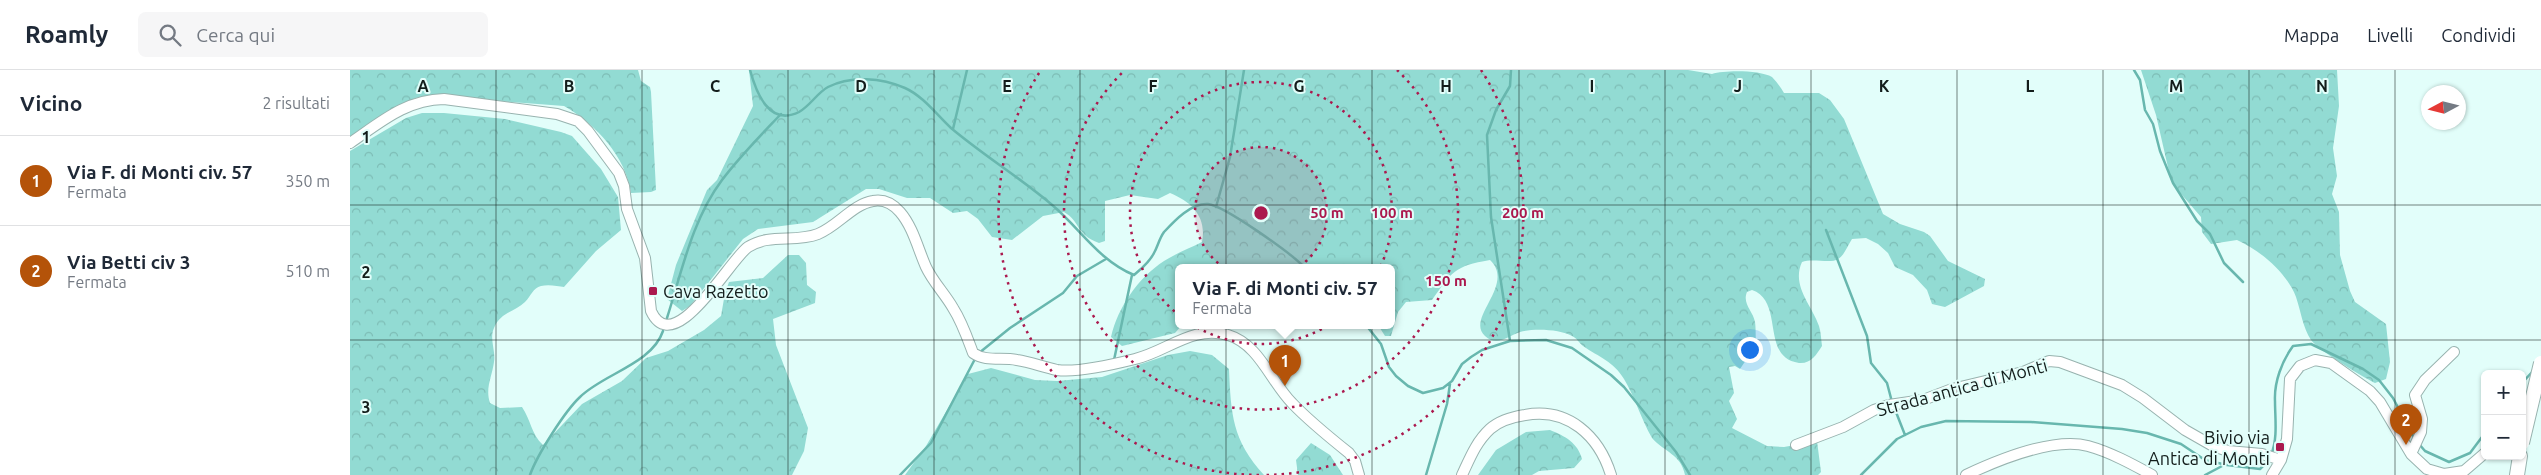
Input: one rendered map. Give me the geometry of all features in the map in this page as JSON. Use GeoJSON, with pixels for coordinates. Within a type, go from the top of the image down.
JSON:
{"type":"FeatureCollection","features":[{"type":"Feature","properties":{"kind":"highway"},"geometry":{"type":"LineString","coordinates":[[2526,427],[2541,363]]}},
{"type":"Feature","properties":{"kind":"highway"},"geometry":{"type":"LineString","coordinates":[[2517,475],[2519,460]]}},
{"type":"Feature","properties":{"kind":"street"},"geometry":{"type":"LineString","coordinates":[[350,143],[401,109],[430,99],[444,99],[557,114],[578,121],[598,143],[619,173],[624,186],[627,209],[645,258],[651,311],[654,318],[669,325],[676,324],[696,308],[746,248],[771,238],[818,234],[866,202],[885,201],[894,206],[906,220],[937,286],[953,306],[964,326],[973,353],[980,358],[1016,360],[1059,370],[1071,370],[1136,359],[1151,354],[1168,344],[1196,334],[1212,332],[1229,336],[1250,349],[1290,402],[1349,453],[1355,461],[1359,475]]}},
{"type":"Feature","properties":{"kind":"street"},"geometry":{"type":"LineString","coordinates":[[2412,452],[2421,432],[2422,419],[2415,395],[2425,380],[2454,352]]}},
{"type":"Feature","properties":{"kind":"street"},"geometry":{"type":"LineString","coordinates":[[2272,475],[2287,439],[2290,379],[2300,366],[2315,360],[2331,364],[2370,391],[2380,402],[2412,452],[2426,469],[2454,474],[2464,471],[2481,456]]}},
{"type":"Feature","properties":{"kind":"street","name":"Strada antica di Monti"},"geometry":{"type":"LineString","coordinates":[[1796,445],[1843,427],[1874,410],[1922,400],[1952,389],[2023,372],[2049,361],[2060,362],[2122,385],[2143,398],[2185,430],[2213,446],[2228,451],[2262,454],[2278,460]]}},
{"type":"Feature","properties":{"kind":"street"},"geometry":{"type":"LineString","coordinates":[[2526,410],[2541,389]]}},
{"type":"Feature","properties":{"kind":"street"},"geometry":{"type":"LineString","coordinates":[[1462,475],[1474,449],[1491,429],[1509,418],[1530,414],[1559,416],[1575,423],[1595,440],[1611,475]]}},
{"type":"Feature","properties":{"kind":"street"},"geometry":{"type":"LineString","coordinates":[[1966,475],[2043,447],[2067,444],[2088,446],[2131,463],[2152,475]]}},
{"type":"Feature","properties":{"kind":"green space"},"geometry":{"type":"Polygon","coordinates":[[[350,70],[638,70],[641,81],[650,87],[651,92],[656,190],[631,193],[623,167],[608,143],[587,122],[564,106],[432,96],[415,98],[350,138],[350,70]]]}},
{"type":"Feature","properties":{"kind":"green space"},"geometry":{"type":"Polygon","coordinates":[[[749,70],[1688,70],[1712,74],[1734,71],[1759,73],[1772,77],[1784,93],[1819,93],[1830,100],[1844,119],[1883,214],[1900,224],[1930,236],[1948,261],[1985,279],[1984,286],[1945,307],[1932,304],[1927,290],[1913,275],[1895,267],[1888,253],[1878,244],[1866,238],[1852,239],[1838,259],[1802,262],[1799,279],[1804,295],[1819,326],[1822,346],[1813,358],[1803,363],[1787,359],[1780,351],[1768,305],[1762,296],[1752,290],[1747,292],[1747,304],[1755,322],[1755,354],[1746,360],[1740,369],[1735,366],[1729,367],[1734,393],[1729,401],[1737,419],[1732,428],[1767,446],[1784,447],[1817,441],[1821,472],[1818,475],[1685,475],[1680,462],[1652,438],[1628,386],[1616,368],[1583,346],[1574,337],[1561,332],[1539,330],[1520,332],[1498,341],[1485,336],[1481,329],[1481,320],[1495,290],[1497,280],[1496,270],[1490,260],[1469,265],[1455,272],[1444,283],[1432,300],[1406,302],[1398,312],[1395,322],[1395,264],[1175,264],[1175,329],[1178,329],[1175,333],[1122,346],[1111,337],[1114,326],[1130,294],[1146,276],[1164,261],[1202,242],[1203,233],[1200,218],[1185,201],[1170,193],[1158,199],[1130,195],[1105,201],[1105,241],[1099,243],[1086,236],[1064,212],[1043,216],[1012,240],[992,237],[978,219],[967,211],[953,213],[930,198],[907,198],[879,189],[866,189],[813,222],[758,229],[743,239],[690,306],[682,311],[667,299],[676,265],[707,190],[717,180],[753,106],[749,70]]]}},
{"type":"Feature","properties":{"kind":"green space"},"geometry":{"type":"Polygon","coordinates":[[[2141,70],[2337,70],[2339,106],[2333,148],[2337,176],[2332,194],[2339,212],[2340,255],[2355,302],[2386,324],[2390,362],[2386,379],[2375,383],[2341,363],[2311,340],[2302,320],[2292,288],[2272,263],[2263,256],[2237,240],[2211,244],[2202,232],[2201,217],[2176,188],[2170,176],[2156,115],[2141,70]]]}},
{"type":"Feature","properties":{"kind":"green space"},"geometry":{"type":"Polygon","coordinates":[[[422,113],[444,113],[505,119],[572,136],[601,169],[618,197],[621,230],[596,251],[564,287],[547,285],[538,287],[527,300],[500,319],[493,332],[494,358],[489,387],[490,403],[500,408],[522,407],[536,436],[543,445],[582,404],[622,381],[646,358],[668,351],[704,330],[721,316],[729,282],[763,278],[788,255],[799,255],[806,263],[807,285],[816,292],[815,303],[773,319],[776,345],[808,428],[804,451],[792,475],[350,475],[350,151],[406,118],[422,113]]]}},
{"type":"Feature","properties":{"kind":"green space"},"geometry":{"type":"Polygon","coordinates":[[[1381,329],[1393,329],[1391,336],[1385,336],[1381,329]]]}},
{"type":"Feature","properties":{"kind":"green space"},"geometry":{"type":"Polygon","coordinates":[[[1190,351],[1212,355],[1229,369],[1235,426],[1245,450],[1264,475],[905,475],[926,446],[968,374],[991,368],[1035,380],[1057,381],[1102,377],[1168,355],[1190,351]]]}},
{"type":"Feature","properties":{"kind":"green space"},"geometry":{"type":"Polygon","coordinates":[[[1550,430],[1574,444],[1580,453],[1582,459],[1574,468],[1539,471],[1532,475],[1478,475],[1496,450],[1526,432],[1550,430]]]}},
{"type":"Feature","properties":{"kind":"green space"},"geometry":{"type":"Polygon","coordinates":[[[1311,443],[1330,455],[1343,475],[1298,475],[1296,460],[1311,443]]]}},
{"type":"Feature","properties":{"kind":"waterway"},"geometry":{"type":"LineString","coordinates":[[750,70],[760,97],[772,111],[780,115],[799,112],[828,87],[856,79],[877,80],[912,91],[963,138],[1051,204],[1110,261],[1134,275],[1150,260],[1162,235],[1173,222],[1190,209],[1202,204],[1217,207],[1243,221],[1300,264]]}},
{"type":"Feature","properties":{"kind":"waterway"},"geometry":{"type":"LineString","coordinates":[[953,129],[967,70]]}},
{"type":"Feature","properties":{"kind":"waterway"},"geometry":{"type":"LineString","coordinates":[[1216,207],[1230,157],[1244,70]]}},
{"type":"Feature","properties":{"kind":"waterway"},"geometry":{"type":"LineString","coordinates":[[1510,341],[1491,217],[1487,135],[1496,110],[1510,86],[1511,70]]}},
{"type":"Feature","properties":{"kind":"waterway"},"geometry":{"type":"LineString","coordinates":[[2134,70],[2140,80],[2145,110],[2153,124],[2160,151],[2173,183],[2197,221],[2210,234],[2224,263],[2243,282]]}},
{"type":"Feature","properties":{"kind":"waterway"},"geometry":{"type":"LineString","coordinates":[[667,318],[695,229],[712,195],[736,163],[781,114]]}},
{"type":"Feature","properties":{"kind":"waterway"},"geometry":{"type":"LineString","coordinates":[[1826,230],[1867,336],[1871,363],[1887,383],[1892,402]]}},
{"type":"Feature","properties":{"kind":"waterway"},"geometry":{"type":"LineString","coordinates":[[979,353],[1010,328],[1063,293],[1077,276],[1106,259]]}},
{"type":"Feature","properties":{"kind":"waterway"},"geometry":{"type":"LineString","coordinates":[[1114,360],[1132,275]]}},
{"type":"Feature","properties":{"kind":"waterway"},"geometry":{"type":"LineString","coordinates":[[1369,329],[1381,344],[1389,367],[1396,376],[1408,386],[1423,393],[1443,388],[1452,381],[1462,364],[1482,350],[1510,341],[1546,340],[1572,348],[1611,375],[1624,387],[1676,452],[1690,475]]}},
{"type":"Feature","properties":{"kind":"waterway"},"geometry":{"type":"LineString","coordinates":[[530,475],[545,445],[559,423],[580,397],[649,352],[663,331]]}},
{"type":"Feature","properties":{"kind":"waterway"},"geometry":{"type":"LineString","coordinates":[[2271,455],[2275,435],[2277,379],[2285,358],[2293,346],[2311,344],[2363,369],[2379,380],[2393,398],[2414,438]]}},
{"type":"Feature","properties":{"kind":"waterway"},"geometry":{"type":"LineString","coordinates":[[900,475],[931,443],[976,357]]}},
{"type":"Feature","properties":{"kind":"waterway"},"geometry":{"type":"LineString","coordinates":[[2526,379],[2533,371]]}},
{"type":"Feature","properties":{"kind":"waterway"},"geometry":{"type":"LineString","coordinates":[[1426,475],[1447,404],[1450,384]]}},
{"type":"Feature","properties":{"kind":"waterway"},"geometry":{"type":"LineString","coordinates":[[1894,407],[1905,435]]}},
{"type":"Feature","properties":{"kind":"waterway"},"geometry":{"type":"LineString","coordinates":[[1861,475],[1897,439],[1921,427],[1946,421],[2031,422],[2122,429],[2147,433],[2181,444],[2205,460],[2227,465],[2260,469],[2268,461]]}},
{"type":"Feature","properties":{"kind":"waterway"},"geometry":{"type":"LineString","coordinates":[[2419,444],[2425,451],[2449,462],[2470,453],[2481,438]]}},
{"type":"Feature","properties":{"kind":"waterway"},"geometry":{"type":"LineString","coordinates":[[2205,475],[2224,465]]}},
{"type":"Feature","properties":{"kind":"place","name":"Cava Razetto"},"geometry":{"type":"Point","coordinates":[653,291]}},
{"type":"Feature","properties":{"kind":"place","name":"Via F. di Monti civ. 57"},"geometry":{"type":"Point","coordinates":[1285,386]}},
{"type":"Feature","properties":{"kind":"place","name":"Via Betti civ 3"},"geometry":{"type":"Point","coordinates":[2406,445]}},
{"type":"Feature","properties":{"kind":"place","name":"Bivio via Antica di Monti"},"geometry":{"type":"Point","coordinates":[2280,447]}}]}
